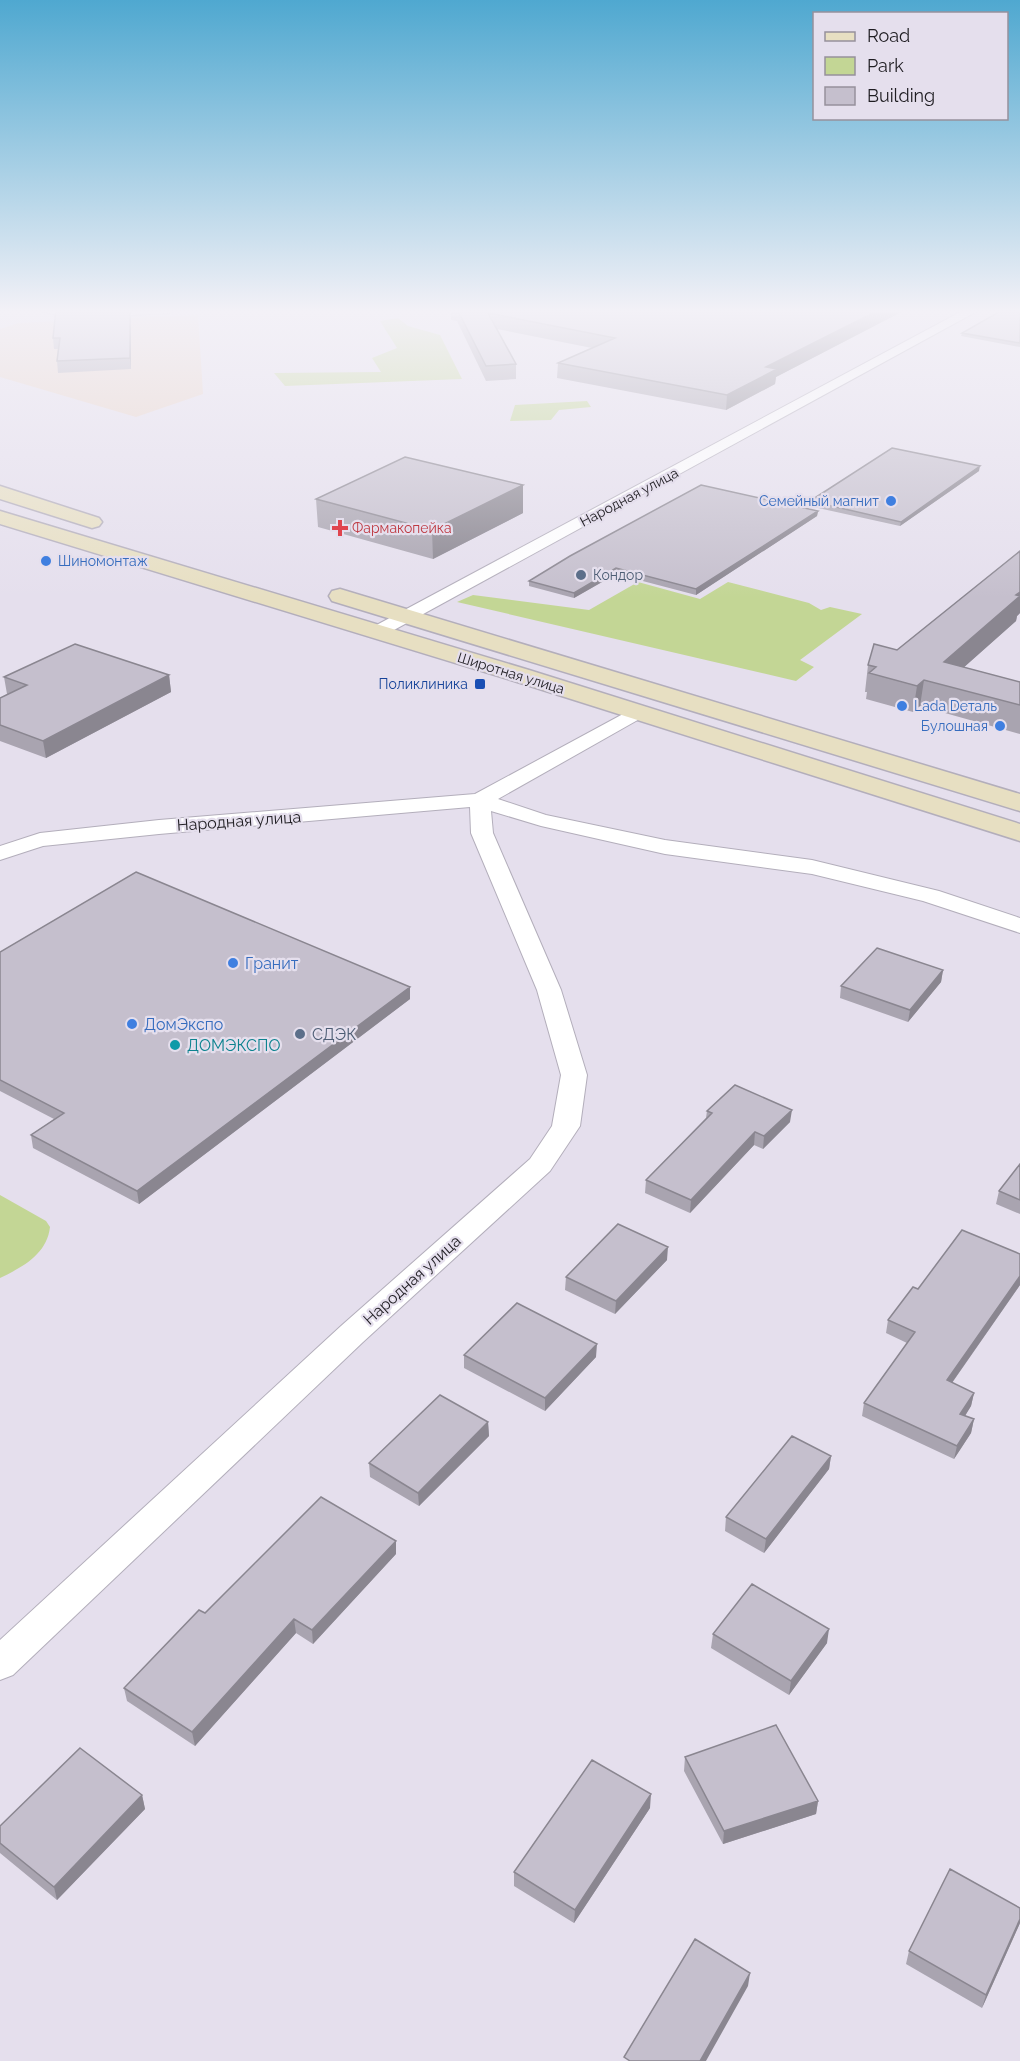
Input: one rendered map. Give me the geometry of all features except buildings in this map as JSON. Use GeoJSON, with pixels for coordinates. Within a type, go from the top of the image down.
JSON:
{"type":"FeatureCollection","features":[{"type":"Feature","properties":{"kind":"main road"},"geometry":{"type":"LineString","coordinates":[[0,492],[115,529]]}},
{"type":"Feature","properties":{"kind":"main road","name":"Широтная улица"},"geometry":{"type":"LineString","coordinates":[[0,517],[1010,830]]}},
{"type":"Feature","properties":{"kind":"main road","name":"Широтная улица"},"geometry":{"type":"LineString","coordinates":[[322,591],[1020,803]]}},
{"type":"Feature","properties":{"kind":"main road"},"geometry":{"type":"LineString","coordinates":[[909,799],[928,802],[945,798],[954,790],[950,784],[934,777]]}},
{"type":"Feature","properties":{"kind":"main road"},"geometry":{"type":"LineString","coordinates":[[1010,830],[988,819],[985,810],[993,802],[1020,803]]}},
{"type":"Feature","properties":{"kind":"street","name":"Народная улица"},"geometry":{"type":"LineString","coordinates":[[377,632],[403,615],[798,405]]}},
{"type":"Feature","properties":{"kind":"street","name":"Народная улица"},"geometry":{"type":"LineString","coordinates":[[0,853],[40,840],[159,826],[384,810],[480,800],[636,713]]}},
{"type":"Feature","properties":{"kind":"street","name":"Народная улица"},"geometry":{"type":"LineString","coordinates":[[0,1664],[352,1334],[540,1165],[566,1126],[574,1075],[549,990],[482,833],[480,800]]}},
{"type":"Feature","properties":{"kind":"street"},"geometry":{"type":"LineString","coordinates":[[480,800],[541,820],[665,847],[812,867],[931,896],[1020,926]]}},
{"type":"Feature","properties":{"kind":"shaded area"},"geometry":{"type":"Polygon","coordinates":[[[96,405],[170,405],[136,417],[96,405]]]}},
{"type":"Feature","properties":{"kind":"green space"},"geometry":{"type":"Polygon","coordinates":[[[515,405],[591,407],[559,410],[551,420],[510,421],[515,405]]]}},
{"type":"Feature","properties":{"kind":"green space"},"geometry":{"type":"Polygon","coordinates":[[[638,582],[700,599],[728,582],[809,603],[821,610],[830,607],[862,614],[800,660],[814,667],[796,681],[457,602],[473,595],[589,610],[638,582]]]}},
{"type":"Feature","properties":{"kind":"green space"},"geometry":{"type":"Polygon","coordinates":[[[0,1195],[46,1221],[50,1227],[39,1252],[25,1264],[0,1278],[0,1195]]]}},
{"type":"Feature","properties":{"kind":"place","name":"Семейный магнит"},"geometry":{"type":"Point","coordinates":[891,501]}},
{"type":"Feature","properties":{"kind":"place","name":"Фармакопейка"},"geometry":{"type":"Point","coordinates":[340,528]}},
{"type":"Feature","properties":{"kind":"place","name":"Шиномонтаж"},"geometry":{"type":"Point","coordinates":[46,561]}},
{"type":"Feature","properties":{"kind":"place","name":"Кондор"},"geometry":{"type":"Point","coordinates":[581,575]}},
{"type":"Feature","properties":{"kind":"place","name":"Поликлиника"},"geometry":{"type":"Point","coordinates":[480,684]}},
{"type":"Feature","properties":{"kind":"place","name":"Lada Dеталь"},"geometry":{"type":"Point","coordinates":[902,706]}},
{"type":"Feature","properties":{"kind":"place","name":"Булошная"},"geometry":{"type":"Point","coordinates":[1000,726]}},
{"type":"Feature","properties":{"kind":"place","name":"Гранит"},"geometry":{"type":"Point","coordinates":[233,963]}},
{"type":"Feature","properties":{"kind":"place","name":"ДомЭкспо"},"geometry":{"type":"Point","coordinates":[132,1024]}},
{"type":"Feature","properties":{"kind":"place","name":"СДЭК"},"geometry":{"type":"Point","coordinates":[300,1034]}},
{"type":"Feature","properties":{"kind":"place","name":"ДОМЭКСПО"},"geometry":{"type":"Point","coordinates":[175,1045]}}]}
